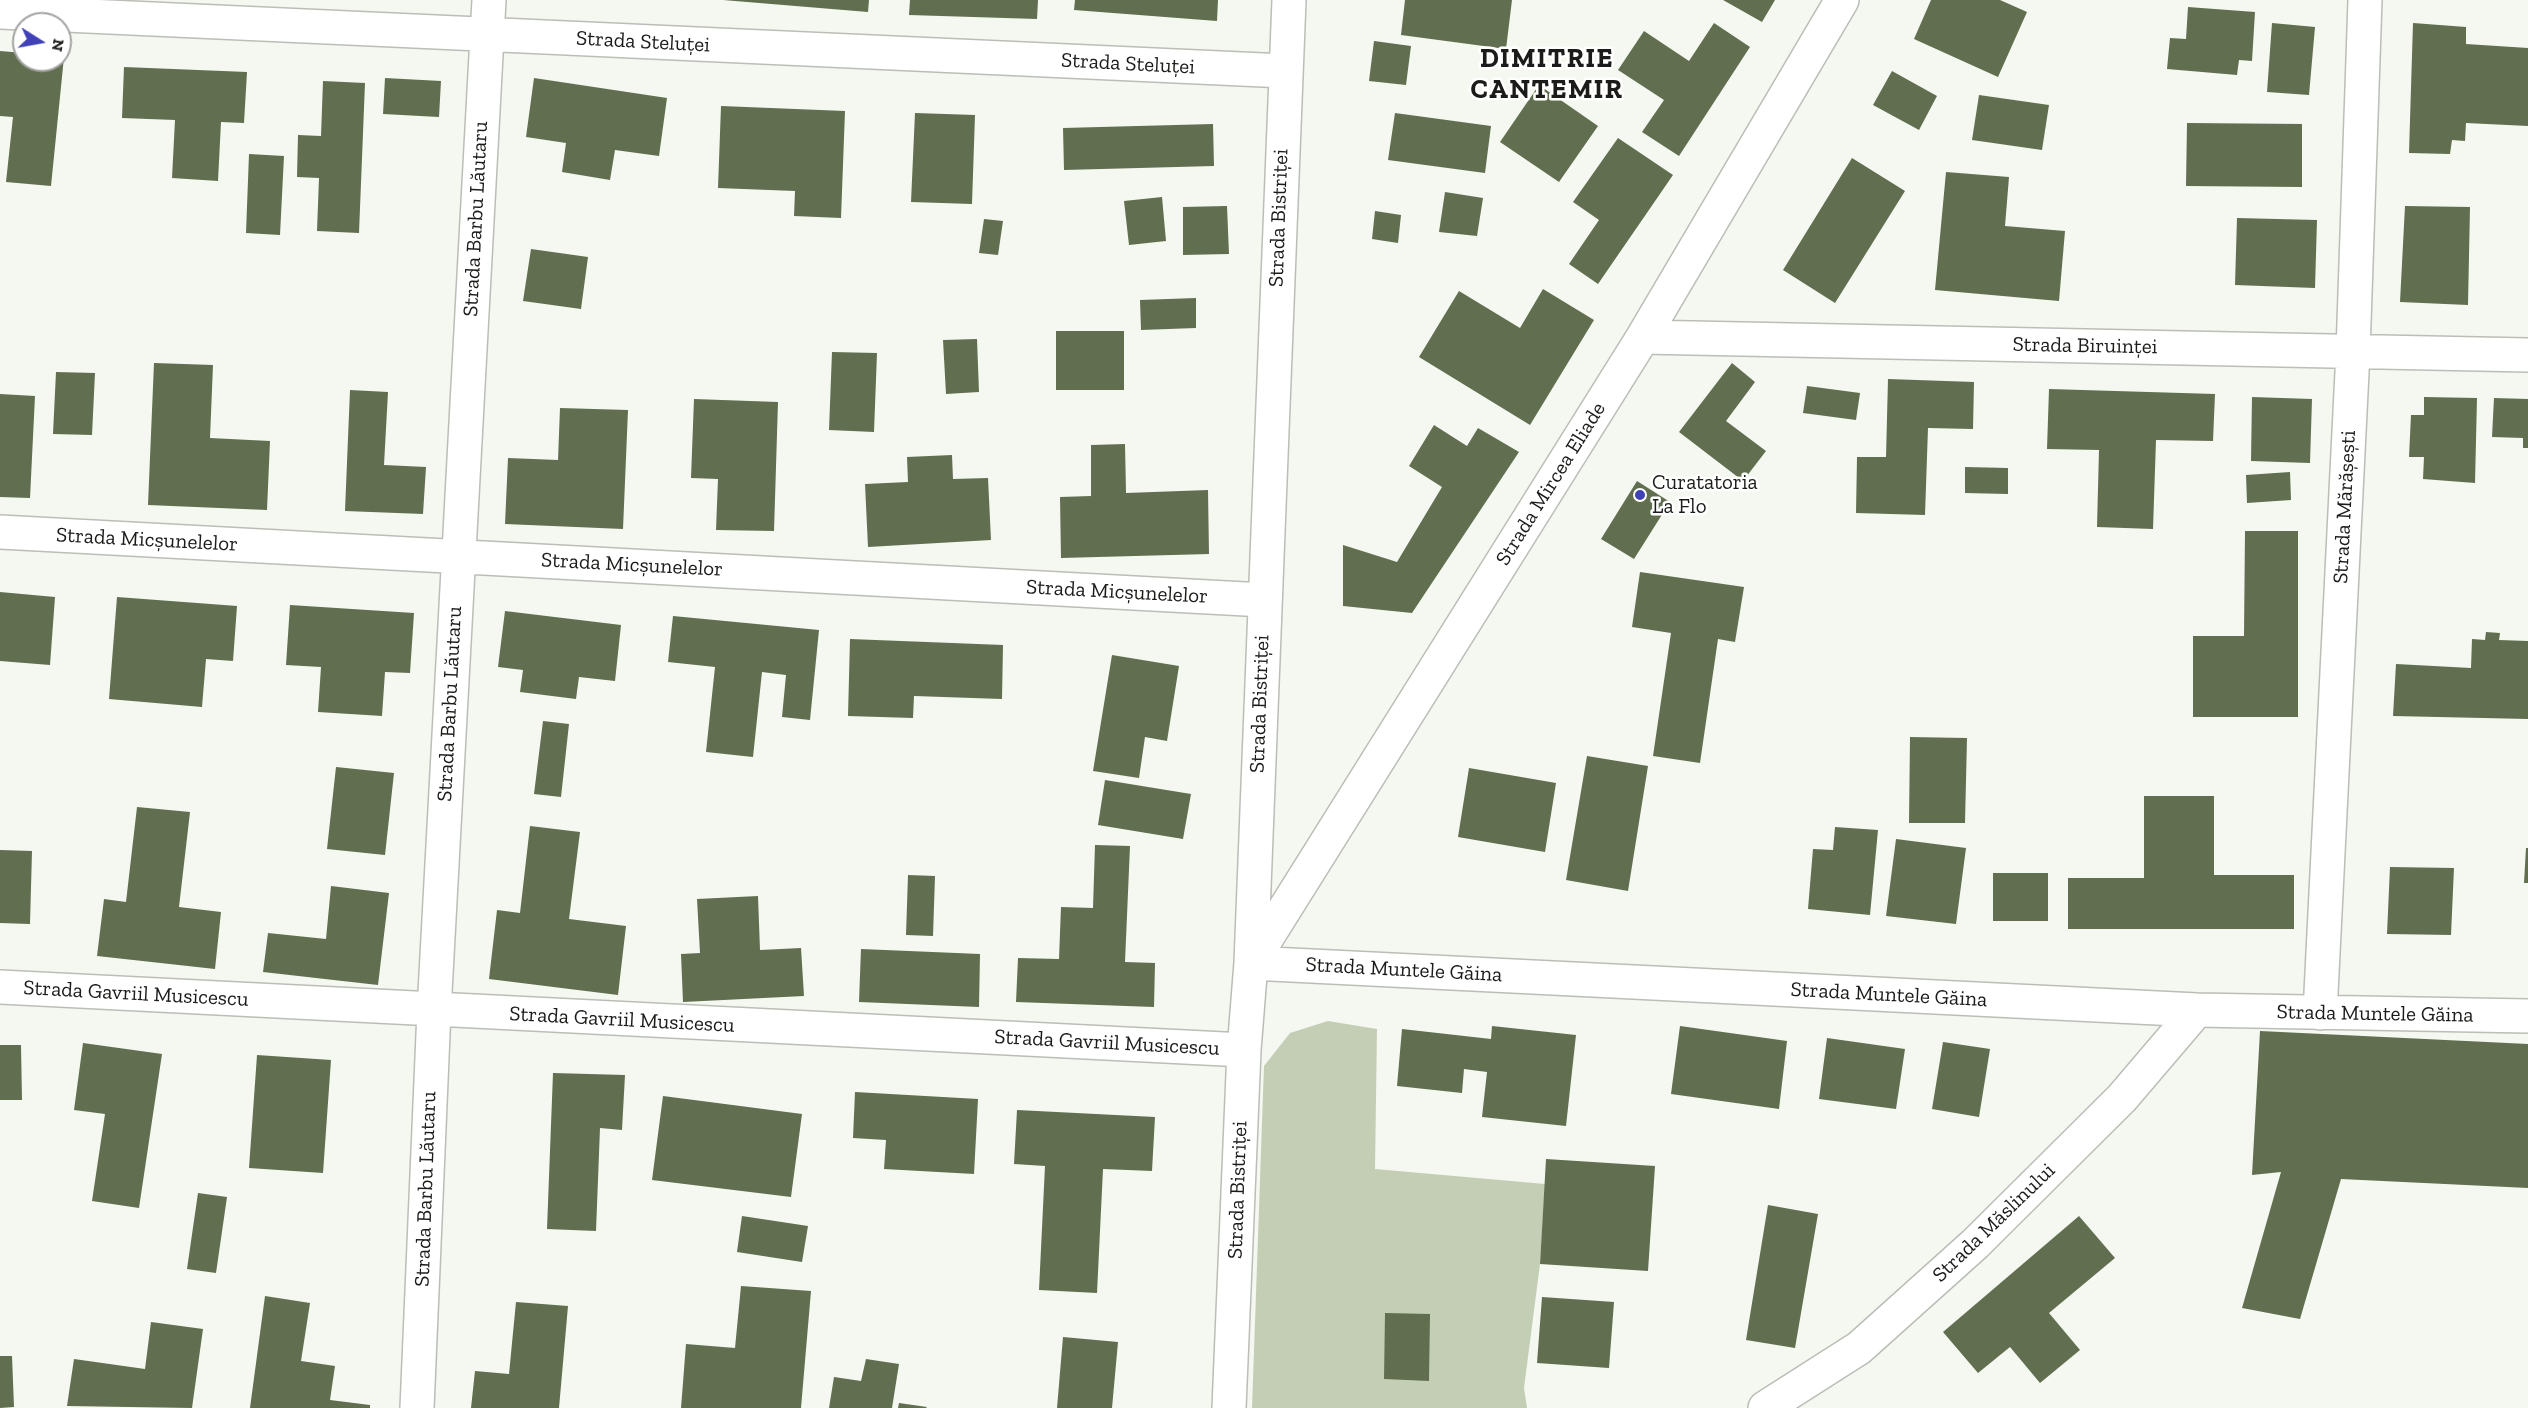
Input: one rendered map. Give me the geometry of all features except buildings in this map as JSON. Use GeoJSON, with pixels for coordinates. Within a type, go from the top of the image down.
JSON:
{"type":"FeatureCollection","features":[{"type":"Feature","properties":{"kind":"street","name":"Strada Barbu Lăutaru"},"geometry":{"type":"LineString","coordinates":[[417,1408],[457,555],[489,0]]}},
{"type":"Feature","properties":{"kind":"street","name":"Strada Bistriței"},"geometry":{"type":"LineString","coordinates":[[1229,1408],[1244,1050],[1251,963],[1289,0]]}},
{"type":"Feature","properties":{"kind":"street","name":"Strada Mircea Eliade"},"geometry":{"type":"LineString","coordinates":[[1251,963],[1643,337],[1842,0]]}},
{"type":"Feature","properties":{"kind":"street","name":"Strada Mărășești"},"geometry":{"type":"LineString","coordinates":[[2320,1013],[2353,352],[2365,0]]}},
{"type":"Feature","properties":{"kind":"street","name":"Strada Steluței"},"geometry":{"type":"LineString","coordinates":[[0,12],[1285,71]]}},
{"type":"Feature","properties":{"kind":"street","name":"Strada Biruinței"},"geometry":{"type":"LineString","coordinates":[[1643,337],[2528,355]]}},
{"type":"Feature","properties":{"kind":"street","name":"Strada Micșunelelor"},"geometry":{"type":"LineString","coordinates":[[0,532],[1264,600]]}},
{"type":"Feature","properties":{"kind":"street","name":"Strada Muntele Găina"},"geometry":{"type":"LineString","coordinates":[[1251,963],[2197,1010],[2528,1016]]}},
{"type":"Feature","properties":{"kind":"street","name":"Strada Gavriil Musicescu"},"geometry":{"type":"LineString","coordinates":[[0,987],[434,1011],[1244,1050]]}},
{"type":"Feature","properties":{"kind":"street","name":"Strada Măslinului"},"geometry":{"type":"LineString","coordinates":[[1765,1408],[1859,1348],[1975,1244],[2122,1098],[2197,1010]]}},
{"type":"Feature","properties":{"kind":"green space"},"geometry":{"type":"Polygon","coordinates":[[[1328,1021],[1377,1029],[1375,1169],[1545,1184],[1540,1264],[1524,1388],[1527,1408],[1252,1408],[1264,1066],[1290,1033],[1328,1021]]]}},
{"type":"Feature","properties":{"kind":"place","name":"Curatatoria La Flo"},"geometry":{"type":"Point","coordinates":[1640,495]}},
{"type":"Feature","properties":{"kind":"district","name":"DIMITRIE CANTEMIR"},"geometry":{"type":"Point","coordinates":[1547,74]}}]}
